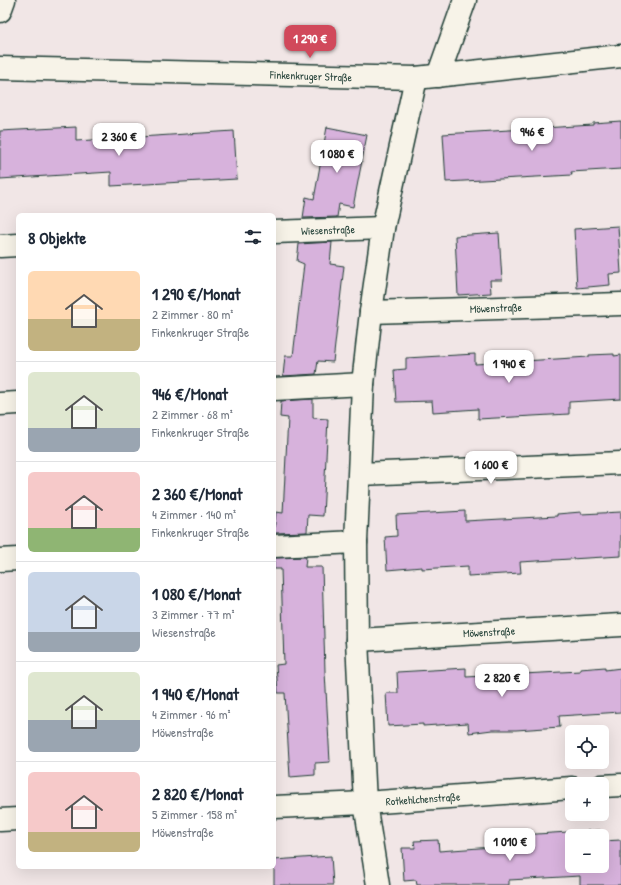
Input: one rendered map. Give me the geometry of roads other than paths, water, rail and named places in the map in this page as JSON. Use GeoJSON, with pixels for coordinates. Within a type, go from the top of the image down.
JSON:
{"type":"FeatureCollection","features":[{"type":"Feature","properties":{"kind":"street"},"geometry":{"type":"LineString","coordinates":[[0,11],[4,0]]}},
{"type":"Feature","properties":{"kind":"street"},"geometry":{"type":"LineString","coordinates":[[438,76],[465,0]]}},
{"type":"Feature","properties":{"kind":"street","name":"Finkenkruger Straße"},"geometry":{"type":"LineString","coordinates":[[0,68],[416,78],[621,56]]}},
{"type":"Feature","properties":{"kind":"street"},"geometry":{"type":"LineString","coordinates":[[378,885],[365,803],[357,640],[356,542],[363,384],[371,312],[383,228],[416,78]]}},
{"type":"Feature","properties":{"kind":"street","name":"Wiesenstraße"},"geometry":{"type":"LineString","coordinates":[[276,232],[383,228]]}},
{"type":"Feature","properties":{"kind":"street"},"geometry":{"type":"LineString","coordinates":[[0,246],[16,245]]}},
{"type":"Feature","properties":{"kind":"street","name":"Möwenstraße"},"geometry":{"type":"LineString","coordinates":[[371,312],[621,304]]}},
{"type":"Feature","properties":{"kind":"street"},"geometry":{"type":"LineString","coordinates":[[276,389],[363,384]]}},
{"type":"Feature","properties":{"kind":"street"},"geometry":{"type":"LineString","coordinates":[[0,404],[16,403]]}},
{"type":"Feature","properties":{"kind":"street"},"geometry":{"type":"LineString","coordinates":[[360,474],[621,463]]}},
{"type":"Feature","properties":{"kind":"street"},"geometry":{"type":"LineString","coordinates":[[276,546],[356,542]]}},
{"type":"Feature","properties":{"kind":"street"},"geometry":{"type":"LineString","coordinates":[[0,560],[16,559]]}},
{"type":"Feature","properties":{"kind":"street","name":"Möwenstraße"},"geometry":{"type":"LineString","coordinates":[[357,640],[621,625]]}},
{"type":"Feature","properties":{"kind":"street"},"geometry":{"type":"LineString","coordinates":[[609,785],[621,784]]}},
{"type":"Feature","properties":{"kind":"street","name":"Rotkehlchenstraße"},"geometry":{"type":"LineString","coordinates":[[276,807],[365,803],[565,789]]}},
{"type":"Feature","properties":{"kind":"street"},"geometry":{"type":"LineString","coordinates":[[0,820],[16,819]]}}]}
